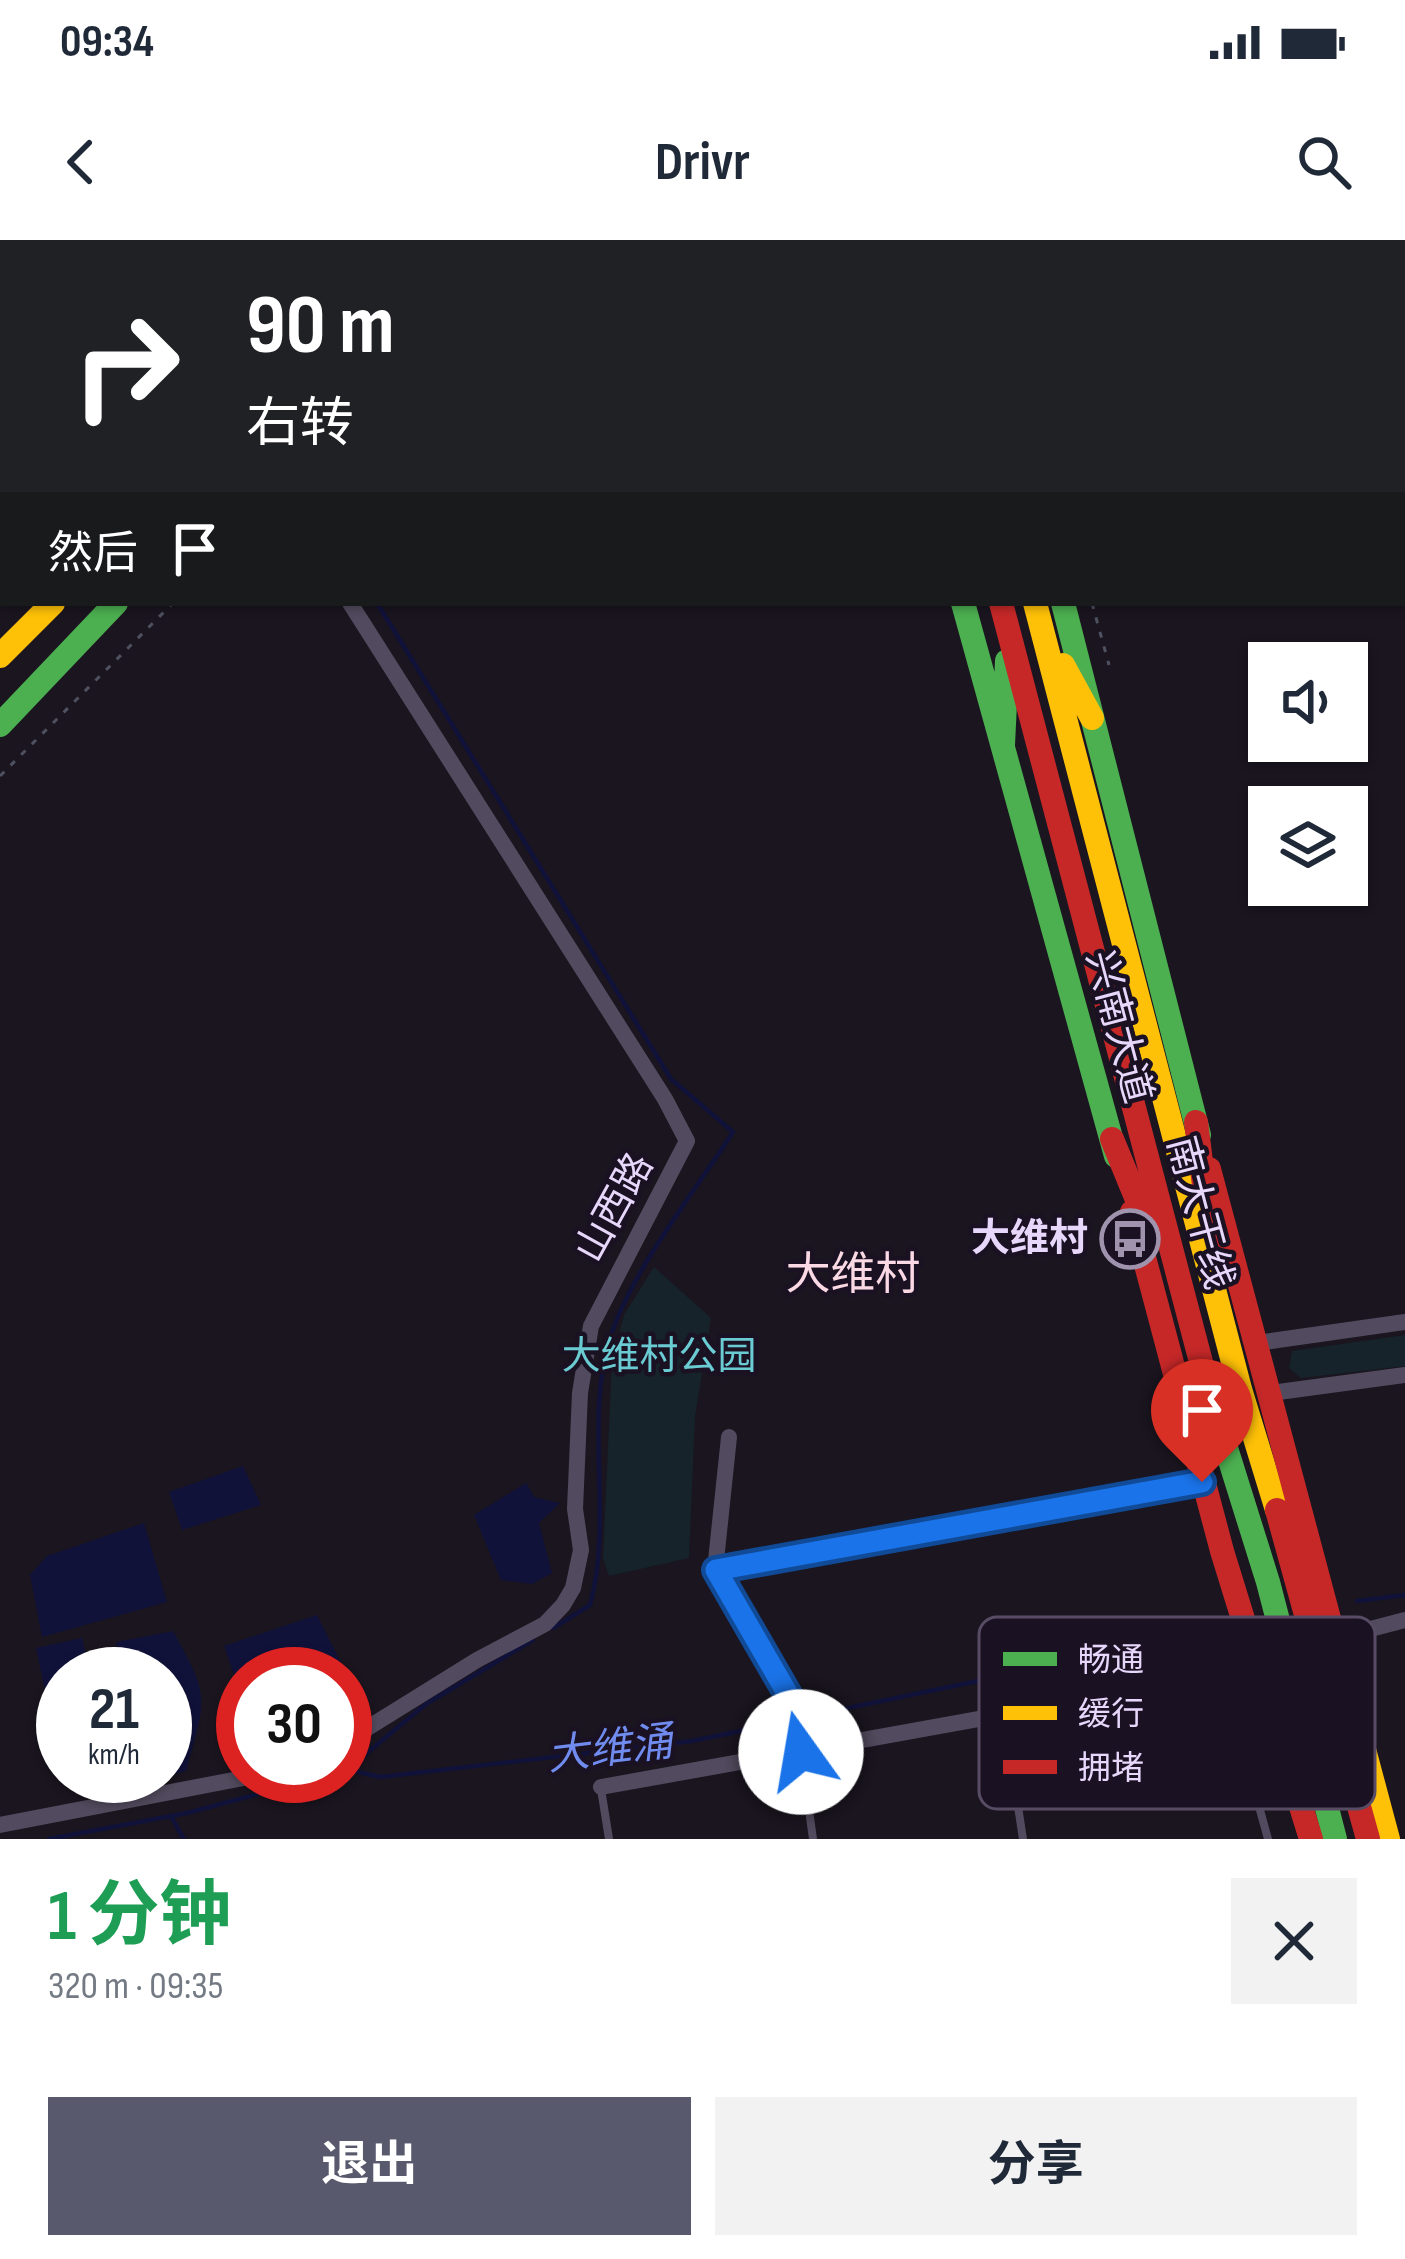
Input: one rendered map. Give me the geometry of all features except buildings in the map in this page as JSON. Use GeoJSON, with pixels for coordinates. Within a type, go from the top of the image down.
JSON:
{"type":"FeatureCollection","features":[{"type":"Feature","properties":{"kind":"main road"},"geometry":{"type":"LineString","coordinates":[[0,636],[35,606]]}},
{"type":"Feature","properties":{"kind":"main road"},"geometry":{"type":"LineString","coordinates":[[0,656],[50,606]]}},
{"type":"Feature","properties":{"kind":"main road"},"geometry":{"type":"LineString","coordinates":[[0,703],[109,606]]}},
{"type":"Feature","properties":{"kind":"main road"},"geometry":{"type":"LineString","coordinates":[[0,725],[109,606]]}},
{"type":"Feature","properties":{"kind":"main road","name":"兴南大道"},"geometry":{"type":"LineString","coordinates":[[963,606],[1241,1617]]}},
{"type":"Feature","properties":{"kind":"main road","name":"南大干线"},"geometry":{"type":"LineString","coordinates":[[1001,606],[1196,1346],[1277,1617]]}},
{"type":"Feature","properties":{"kind":"main road","name":"兴南大道"},"geometry":{"type":"LineString","coordinates":[[1064,606],[1330,1617]]}},
{"type":"Feature","properties":{"kind":"main road"},"geometry":{"type":"LineString","coordinates":[[1037,613],[1092,718]]}},
{"type":"Feature","properties":{"kind":"main road","name":"南大干线"},"geometry":{"type":"LineString","coordinates":[[1037,613],[1227,1341],[1308,1617]]}},
{"type":"Feature","properties":{"kind":"main road"},"geometry":{"type":"LineString","coordinates":[[1003,745],[1008,631]]}},
{"type":"Feature","properties":{"kind":"main road"},"geometry":{"type":"LineString","coordinates":[[1196,1122],[1227,1341]]}},
{"type":"Feature","properties":{"kind":"main road"},"geometry":{"type":"LineString","coordinates":[[1112,1139],[1196,1346]]}},
{"type":"Feature","properties":{"kind":"main road","name":"兴南大道"},"geometry":{"type":"LineString","coordinates":[[1375,1789],[1388,1839]]}},
{"type":"Feature","properties":{"kind":"main road","name":"兴南大道"},"geometry":{"type":"LineString","coordinates":[[1301,1809],[1311,1839]]}},
{"type":"Feature","properties":{"kind":"main road","name":"南大干线"},"geometry":{"type":"LineString","coordinates":[[1327,1809],[1335,1839]]}},
{"type":"Feature","properties":{"kind":"main road","name":"南大干线"},"geometry":{"type":"LineString","coordinates":[[1360,1809],[1368,1839]]}},
{"type":"Feature","properties":{"kind":"street","name":"山西路"},"geometry":{"type":"LineString","coordinates":[[352,606],[665,1099],[687,1141],[591,1326],[580,1393],[575,1509],[580,1550],[573,1588],[544,1624],[372,1725]]}},
{"type":"Feature","properties":{"kind":"street"},"geometry":{"type":"LineString","coordinates":[[1257,1343],[1405,1322]]}},
{"type":"Feature","properties":{"kind":"street"},"geometry":{"type":"LineString","coordinates":[[1271,1393],[1405,1376]]}},
{"type":"Feature","properties":{"kind":"street"},"geometry":{"type":"LineString","coordinates":[[729,1437],[716,1570],[790,1698],[801,1752]]}},
{"type":"Feature","properties":{"kind":"street"},"geometry":{"type":"LineString","coordinates":[[716,1570],[1202,1482]]}},
{"type":"Feature","properties":{"kind":"street"},"geometry":{"type":"LineString","coordinates":[[1375,1619],[1405,1620]]}},
{"type":"Feature","properties":{"kind":"street"},"geometry":{"type":"LineString","coordinates":[[601,1787],[979,1720]]}},
{"type":"Feature","properties":{"kind":"street"},"geometry":{"type":"LineString","coordinates":[[0,1825],[216,1783]]}},
{"type":"Feature","properties":{"kind":"lane"},"geometry":{"type":"LineString","coordinates":[[801,1752],[813,1839]]}},
{"type":"Feature","properties":{"kind":"lane"},"geometry":{"type":"LineString","coordinates":[[601,1787],[609,1839]]}},
{"type":"Feature","properties":{"kind":"lane"},"geometry":{"type":"LineString","coordinates":[[1018,1809],[1023,1839]]}},
{"type":"Feature","properties":{"kind":"lane"},"geometry":{"type":"LineString","coordinates":[[1260,1809],[1268,1839]]}},
{"type":"Feature","properties":{"kind":"path"},"geometry":{"type":"LineString","coordinates":[[0,776],[170,606]]}},
{"type":"Feature","properties":{"kind":"path"},"geometry":{"type":"LineString","coordinates":[[1093,606],[1109,665]]}},
{"type":"Feature","properties":{"kind":"green space","name":"大维村公园"},"geometry":{"type":"Polygon","coordinates":[[[654,1267],[711,1318],[695,1416],[689,1558],[609,1576],[603,1558],[612,1360],[624,1315],[654,1267]]]}},
{"type":"Feature","properties":{"kind":"green space"},"geometry":{"type":"Polygon","coordinates":[[[1405,1335],[1405,1366],[1301,1378],[1289,1368],[1292,1351],[1405,1335]]]}},
{"type":"Feature","properties":{"kind":"shaded area"},"geometry":{"type":"Polygon","coordinates":[[[243,1466],[261,1505],[182,1530],[169,1492],[243,1466]]]}},
{"type":"Feature","properties":{"kind":"shaded area"},"geometry":{"type":"Polygon","coordinates":[[[526,1483],[534,1497],[560,1503],[539,1523],[552,1573],[532,1584],[501,1580],[474,1515],[526,1483]]]}},
{"type":"Feature","properties":{"kind":"shaded area"},"geometry":{"type":"Polygon","coordinates":[[[144,1523],[167,1602],[42,1637],[30,1575],[47,1556],[144,1523]]]}},
{"type":"Feature","properties":{"kind":"shaded area"},"geometry":{"type":"Polygon","coordinates":[[[317,1615],[333,1647],[224,1647],[317,1615]]]}},
{"type":"Feature","properties":{"kind":"shaded area"},"geometry":{"type":"Polygon","coordinates":[[[173,1631],[181,1647],[117,1647],[116,1642],[173,1631]]]}},
{"type":"Feature","properties":{"kind":"shaded area"},"geometry":{"type":"Polygon","coordinates":[[[82,1638],[84,1647],[41,1647],[82,1638]]]}},
{"type":"Feature","properties":{"kind":"shaded area"},"geometry":{"type":"Polygon","coordinates":[[[192,1667],[201,1699],[192,1749],[192,1667]]]}},
{"type":"Feature","properties":{"kind":"waterway"},"geometry":{"type":"LineString","coordinates":[[379,606],[671,1079],[733,1132],[642,1270],[613,1328],[600,1387],[596,1575],[590,1605],[553,1628]]}},
{"type":"Feature","properties":{"kind":"waterway","name":"大维涌"},"geometry":{"type":"LineString","coordinates":[[1357,1601],[1405,1595]]}},
{"type":"Feature","properties":{"kind":"waterway"},"geometry":{"type":"LineString","coordinates":[[372,1749],[426,1704],[533,1640]]}},
{"type":"Feature","properties":{"kind":"waterway","name":"大维涌"},"geometry":{"type":"LineString","coordinates":[[800,1718],[979,1681]]}},
{"type":"Feature","properties":{"kind":"waterway","name":"大维涌"},"geometry":{"type":"LineString","coordinates":[[372,1775],[692,1741],[789,1721]]}},
{"type":"Feature","properties":{"kind":"waterway"},"geometry":{"type":"LineString","coordinates":[[49,1839],[225,1803]]}},
{"type":"Feature","properties":{"kind":"waterway"},"geometry":{"type":"LineString","coordinates":[[172,1818],[184,1839]]}},
{"type":"Feature","properties":{"kind":"traffic: fast"},"geometry":{"type":"LineString","coordinates":[[0,725],[113,606]]}},
{"type":"Feature","properties":{"kind":"traffic: fast"},"geometry":{"type":"LineString","coordinates":[[964,606],[1116,1156]]}},
{"type":"Feature","properties":{"kind":"traffic: fast"},"geometry":{"type":"LineString","coordinates":[[1064,606],[1199,1135]]}},
{"type":"Feature","properties":{"kind":"traffic: fast"},"geometry":{"type":"LineString","coordinates":[[1003,745],[1007,661]]}},
{"type":"Feature","properties":{"kind":"traffic: fast"},"geometry":{"type":"LineString","coordinates":[[1211,1400],[1277,1617]]}},
{"type":"Feature","properties":{"kind":"traffic: fast"},"geometry":{"type":"LineString","coordinates":[[1327,1809],[1335,1839]]}},
{"type":"Feature","properties":{"kind":"traffic: slow"},"geometry":{"type":"LineString","coordinates":[[0,656],[50,606]]}},
{"type":"Feature","properties":{"kind":"traffic: slow"},"geometry":{"type":"LineString","coordinates":[[1036,606],[1240,1389],[1277,1510]]}},
{"type":"Feature","properties":{"kind":"traffic: slow"},"geometry":{"type":"LineString","coordinates":[[1063,665],[1092,718]]}},
{"type":"Feature","properties":{"kind":"traffic: slow"},"geometry":{"type":"LineString","coordinates":[[1375,1790],[1388,1839]]}},
{"type":"Feature","properties":{"kind":"traffic: jam"},"geometry":{"type":"LineString","coordinates":[[1002,606],[1211,1400]]}},
{"type":"Feature","properties":{"kind":"traffic: jam"},"geometry":{"type":"LineString","coordinates":[[1196,1122],[1205,1193]]}},
{"type":"Feature","properties":{"kind":"traffic: jam"},"geometry":{"type":"LineString","coordinates":[[1112,1139],[1151,1234]]}},
{"type":"Feature","properties":{"kind":"traffic: jam"},"geometry":{"type":"LineString","coordinates":[[1209,1169],[1329,1617]]}},
{"type":"Feature","properties":{"kind":"traffic: jam"},"geometry":{"type":"LineString","coordinates":[[1132,1212],[1242,1617]]}},
{"type":"Feature","properties":{"kind":"traffic: jam"},"geometry":{"type":"LineString","coordinates":[[1277,1510],[1307,1617]]}},
{"type":"Feature","properties":{"kind":"traffic: jam"},"geometry":{"type":"LineString","coordinates":[[1302,1809],[1311,1839]]}},
{"type":"Feature","properties":{"kind":"traffic: jam"},"geometry":{"type":"LineString","coordinates":[[1360,1809],[1368,1839]]}},
{"type":"Feature","properties":{"kind":"place","name":"大维村"},"geometry":{"type":"Point","coordinates":[1130,1239]}},
{"type":"Feature","properties":{"kind":"district","name":"大维村"},"geometry":{"type":"Point","coordinates":[853,1275]}},
{"type":"Feature","properties":{"kind":"route"},"geometry":{"type":"LineString","coordinates":[[801,1752],[790,1698],[716,1570],[1202,1482]]}}]}
